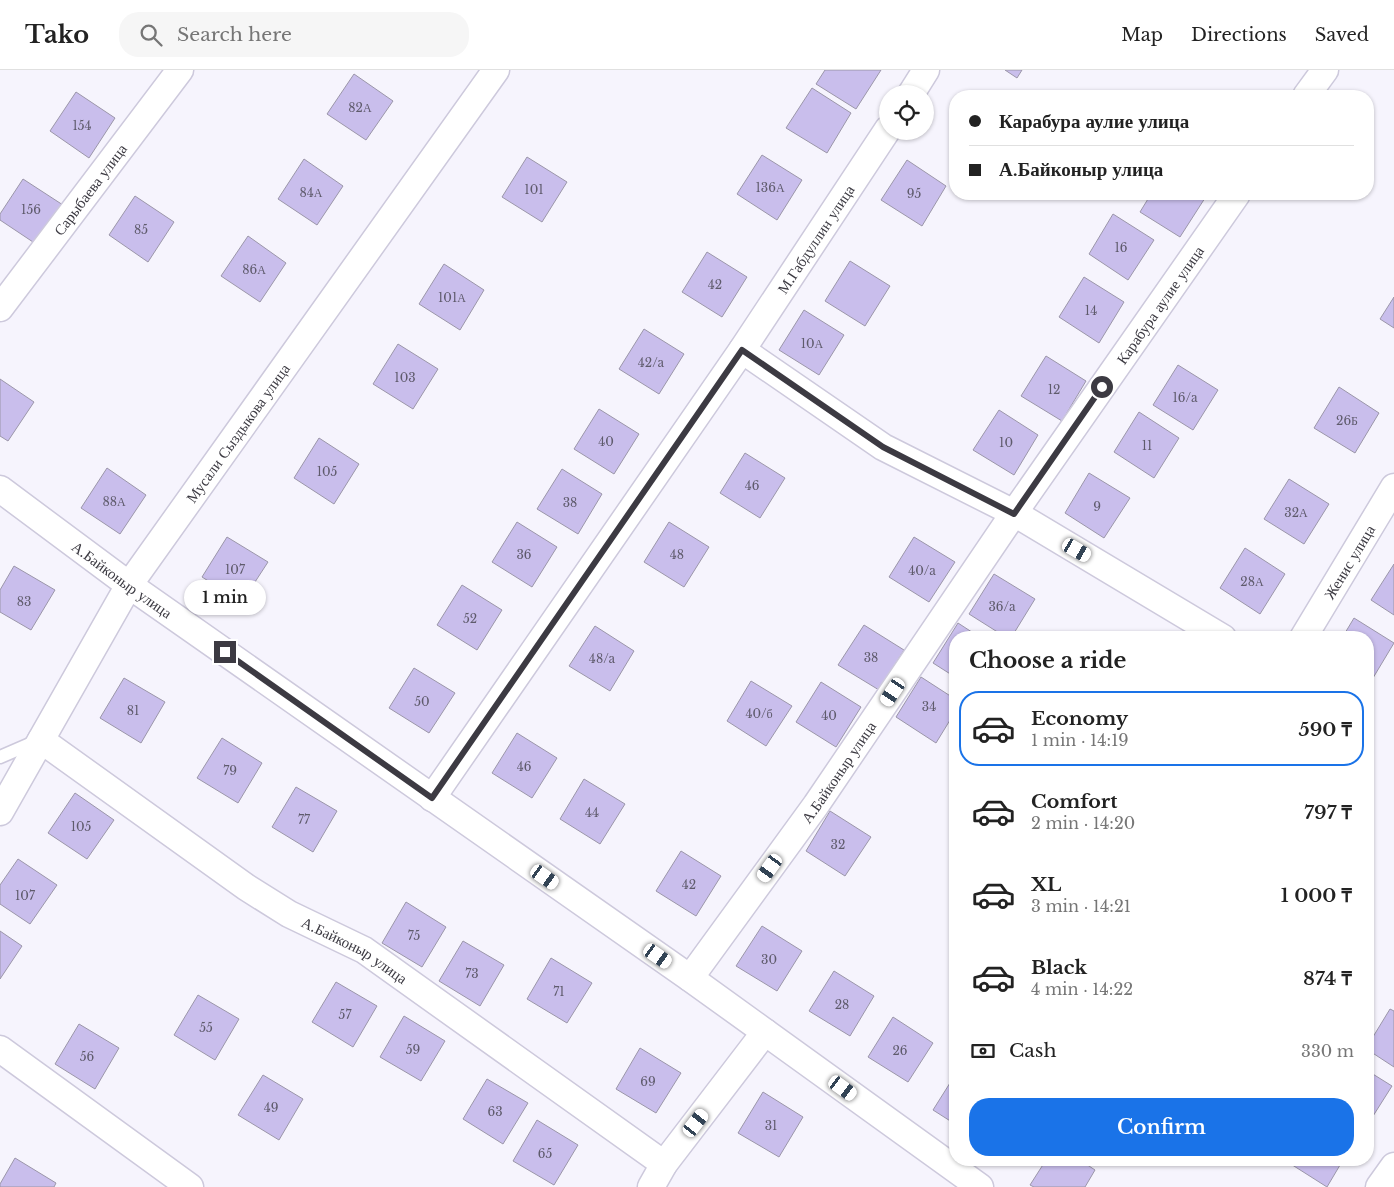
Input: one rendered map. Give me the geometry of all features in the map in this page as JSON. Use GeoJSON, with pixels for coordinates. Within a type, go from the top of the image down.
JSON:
{"type":"FeatureCollection","features":[{"type":"Feature","properties":{"kind":"street","name":"Сарыбаева улица"},"geometry":{"type":"LineString","coordinates":[[0,308],[180,70]]}},
{"type":"Feature","properties":{"kind":"street","name":"Мусали Сыздыкова улица"},"geometry":{"type":"LineString","coordinates":[[0,812],[129,585],[496,70]]}},
{"type":"Feature","properties":{"kind":"street"},"geometry":{"type":"LineString","coordinates":[[917,85],[926,70]]}},
{"type":"Feature","properties":{"kind":"street"},"geometry":{"type":"LineString","coordinates":[[1310,90],[1325,70]]}},
{"type":"Feature","properties":{"kind":"street","name":"М.Габдуллин улица"},"geometry":{"type":"LineString","coordinates":[[742,350],[881,140]]}},
{"type":"Feature","properties":{"kind":"street","name":"Карабура аулие улица"},"geometry":{"type":"LineString","coordinates":[[1014,514],[1233,200]]}},
{"type":"Feature","properties":{"kind":"street"},"geometry":{"type":"LineString","coordinates":[[432,798],[742,350],[883,447],[1014,514],[1211,631]]}},
{"type":"Feature","properties":{"kind":"street","name":"А.Байконыр улица"},"geometry":{"type":"LineString","coordinates":[[0,489],[129,585],[690,978],[949,1162]]}},
{"type":"Feature","properties":{"kind":"street","name":"Женис улица"},"geometry":{"type":"LineString","coordinates":[[1308,631],[1390,503]]}},
{"type":"Feature","properties":{"kind":"street","name":"А.Байконыр улица"},"geometry":{"type":"LineString","coordinates":[[690,978],[816,805],[1014,514]]}},
{"type":"Feature","properties":{"kind":"street","name":"А.Байконыр улица"},"geometry":{"type":"LineString","coordinates":[[41,740],[246,887],[289,914],[364,950],[664,1164]]}},
{"type":"Feature","properties":{"kind":"street"},"geometry":{"type":"LineString","coordinates":[[651,1187],[664,1164],[765,1032]]}},
{"type":"Feature","properties":{"kind":"street"},"geometry":{"type":"LineString","coordinates":[[0,1049],[190,1187]]}},
{"type":"Feature","properties":{"kind":"street","name":"А.Байконыр улица"},"geometry":{"type":"LineString","coordinates":[[954,1166],[971,1178]]}},
{"type":"Feature","properties":{"kind":"street"},"geometry":{"type":"LineString","coordinates":[[1379,1187],[1394,1166]]}},
{"type":"Feature","properties":{"kind":"lane"},"geometry":{"type":"LineString","coordinates":[[0,757],[41,740]]}},
{"type":"Feature","properties":{"kind":"building"},"geometry":{"type":"Polygon","coordinates":[[[825,70],[881,70],[856,109],[816,84],[825,70]]]}},
{"type":"Feature","properties":{"kind":"building"},"geometry":{"type":"Polygon","coordinates":[[[1005,70],[1022,70],[1017,78],[1005,70]]]}},
{"type":"Feature","properties":{"kind":"building"},"geometry":{"type":"Polygon","coordinates":[[[354,74],[393,101],[366,140],[327,114],[354,74]]]}},
{"type":"Feature","properties":{"kind":"building"},"geometry":{"type":"Polygon","coordinates":[[[812,88],[851,113],[827,153],[786,128],[812,88]]]}},
{"type":"Feature","properties":{"kind":"building"},"geometry":{"type":"Polygon","coordinates":[[[76,92],[115,118],[89,158],[50,131],[76,92]]]}},
{"type":"Feature","properties":{"kind":"building"},"geometry":{"type":"Polygon","coordinates":[[[762,155],[802,180],[777,220],[737,194],[762,155]]]}},
{"type":"Feature","properties":{"kind":"building"},"geometry":{"type":"Polygon","coordinates":[[[527,157],[567,182],[542,222],[502,197],[527,157]]]}},
{"type":"Feature","properties":{"kind":"building"},"geometry":{"type":"Polygon","coordinates":[[[304,159],[343,186],[317,225],[278,199],[304,159]]]}},
{"type":"Feature","properties":{"kind":"building"},"geometry":{"type":"Polygon","coordinates":[[[907,160],[946,186],[922,226],[881,200],[907,160]]]}},
{"type":"Feature","properties":{"kind":"building"},"geometry":{"type":"Polygon","coordinates":[[[23,179],[63,205],[36,244],[0,220],[0,214],[23,179]]]}},
{"type":"Feature","properties":{"kind":"building"},"geometry":{"type":"Polygon","coordinates":[[[135,196],[174,222],[148,262],[109,235],[135,196]]]}},
{"type":"Feature","properties":{"kind":"building"},"geometry":{"type":"Polygon","coordinates":[[[1147,200],[1204,200],[1180,237],[1140,212],[1147,200]]]}},
{"type":"Feature","properties":{"kind":"building"},"geometry":{"type":"Polygon","coordinates":[[[1113,214],[1154,240],[1128,280],[1089,254],[1113,214]]]}},
{"type":"Feature","properties":{"kind":"building"},"geometry":{"type":"Polygon","coordinates":[[[248,236],[286,263],[260,302],[221,276],[248,236]]]}},
{"type":"Feature","properties":{"kind":"building"},"geometry":{"type":"Polygon","coordinates":[[[707,252],[747,277],[722,317],[682,292],[707,252]]]}},
{"type":"Feature","properties":{"kind":"building"},"geometry":{"type":"Polygon","coordinates":[[[850,261],[890,286],[865,326],[825,301],[850,261]]]}},
{"type":"Feature","properties":{"kind":"building"},"geometry":{"type":"Polygon","coordinates":[[[444,264],[484,290],[460,330],[419,304],[444,264]]]}},
{"type":"Feature","properties":{"kind":"building"},"geometry":{"type":"Polygon","coordinates":[[[1084,277],[1124,302],[1099,343],[1059,317],[1084,277]]]}},
{"type":"Feature","properties":{"kind":"building"},"geometry":{"type":"Polygon","coordinates":[[[1394,297],[1394,328],[1380,319],[1394,297]]]}},
{"type":"Feature","properties":{"kind":"building"},"geometry":{"type":"Polygon","coordinates":[[[804,310],[844,335],[819,375],[779,350],[804,310]]]}},
{"type":"Feature","properties":{"kind":"building"},"geometry":{"type":"Polygon","coordinates":[[[644,329],[684,354],[659,394],[619,369],[644,329]]]}},
{"type":"Feature","properties":{"kind":"building"},"geometry":{"type":"Polygon","coordinates":[[[398,344],[438,369],[413,409],[373,384],[398,344]]]}},
{"type":"Feature","properties":{"kind":"building"},"geometry":{"type":"Polygon","coordinates":[[[1046,356],[1086,381],[1062,421],[1021,396],[1046,356]]]}},
{"type":"Feature","properties":{"kind":"building"},"geometry":{"type":"Polygon","coordinates":[[[1178,365],[1218,390],[1193,430],[1153,405],[1178,365]]]}},
{"type":"Feature","properties":{"kind":"building"},"geometry":{"type":"Polygon","coordinates":[[[0,379],[34,402],[8,441],[0,436],[0,379]]]}},
{"type":"Feature","properties":{"kind":"building"},"geometry":{"type":"Polygon","coordinates":[[[1339,387],[1379,413],[1355,453],[1314,428],[1339,387]]]}},
{"type":"Feature","properties":{"kind":"building"},"geometry":{"type":"Polygon","coordinates":[[[599,409],[639,434],[614,474],[574,449],[599,409]]]}},
{"type":"Feature","properties":{"kind":"building"},"geometry":{"type":"Polygon","coordinates":[[[999,410],[1038,435],[1014,475],[973,450],[999,410]]]}},
{"type":"Feature","properties":{"kind":"building"},"geometry":{"type":"Polygon","coordinates":[[[1139,412],[1179,438],[1154,478],[1114,452],[1139,412]]]}},
{"type":"Feature","properties":{"kind":"building"},"geometry":{"type":"Polygon","coordinates":[[[319,438],[359,464],[334,504],[294,478],[319,438]]]}},
{"type":"Feature","properties":{"kind":"building"},"geometry":{"type":"Polygon","coordinates":[[[745,453],[785,478],[760,518],[720,493],[745,453]]]}},
{"type":"Feature","properties":{"kind":"building"},"geometry":{"type":"Polygon","coordinates":[[[107,468],[146,495],[120,534],[81,508],[107,468]]]}},
{"type":"Feature","properties":{"kind":"building"},"geometry":{"type":"Polygon","coordinates":[[[562,469],[602,494],[578,534],[537,509],[562,469]]]}},
{"type":"Feature","properties":{"kind":"building"},"geometry":{"type":"Polygon","coordinates":[[[1089,473],[1130,498],[1104,538],[1065,513],[1089,473]]]}},
{"type":"Feature","properties":{"kind":"building"},"geometry":{"type":"Polygon","coordinates":[[[1289,479],[1329,504],[1304,544],[1264,519],[1289,479]]]}},
{"type":"Feature","properties":{"kind":"building"},"geometry":{"type":"Polygon","coordinates":[[[517,522],[557,547],[532,587],[492,562],[517,522]]]}},
{"type":"Feature","properties":{"kind":"building"},"geometry":{"type":"Polygon","coordinates":[[[669,522],[709,547],[684,587],[644,562],[669,522]]]}},
{"type":"Feature","properties":{"kind":"building"},"geometry":{"type":"Polygon","coordinates":[[[227,537],[268,562],[242,602],[202,577],[227,537]]]}},
{"type":"Feature","properties":{"kind":"building"},"geometry":{"type":"Polygon","coordinates":[[[914,537],[955,562],[929,602],[889,577],[914,537]]]}},
{"type":"Feature","properties":{"kind":"building"},"geometry":{"type":"Polygon","coordinates":[[[1245,548],[1285,574],[1260,614],[1220,588],[1245,548]]]}},
{"type":"Feature","properties":{"kind":"building"},"geometry":{"type":"Polygon","coordinates":[[[1394,564],[1394,615],[1371,600],[1394,564]]]}},
{"type":"Feature","properties":{"kind":"building"},"geometry":{"type":"Polygon","coordinates":[[[14,566],[55,590],[31,630],[0,612],[0,590],[14,566]]]}},
{"type":"Feature","properties":{"kind":"building"},"geometry":{"type":"Polygon","coordinates":[[[994,574],[1035,599],[1015,631],[996,631],[969,614],[994,574]]]}},
{"type":"Feature","properties":{"kind":"building"},"geometry":{"type":"Polygon","coordinates":[[[462,585],[502,610],[477,650],[437,625],[462,585]]]}},
{"type":"Feature","properties":{"kind":"building"},"geometry":{"type":"Polygon","coordinates":[[[1354,618],[1394,643],[1374,676],[1374,631],[1346,631],[1354,618]]]}},
{"type":"Feature","properties":{"kind":"building"},"geometry":{"type":"Polygon","coordinates":[[[958,623],[970,631],[953,631],[958,623]]]}},
{"type":"Feature","properties":{"kind":"building"},"geometry":{"type":"Polygon","coordinates":[[[864,625],[904,650],[879,690],[838,665],[864,625]]]}},
{"type":"Feature","properties":{"kind":"building"},"geometry":{"type":"Polygon","coordinates":[[[595,626],[634,651],[610,691],[569,666],[595,626]]]}},
{"type":"Feature","properties":{"kind":"building"},"geometry":{"type":"Polygon","coordinates":[[[949,637],[949,673],[933,663],[949,637]]]}},
{"type":"Feature","properties":{"kind":"building"},"geometry":{"type":"Polygon","coordinates":[[[414,668],[455,693],[429,733],[389,708],[414,668]]]}},
{"type":"Feature","properties":{"kind":"building"},"geometry":{"type":"Polygon","coordinates":[[[921,677],[949,695],[949,722],[936,743],[896,717],[921,677]]]}},
{"type":"Feature","properties":{"kind":"building"},"geometry":{"type":"Polygon","coordinates":[[[124,678],[165,702],[141,743],[100,718],[124,678]]]}},
{"type":"Feature","properties":{"kind":"building"},"geometry":{"type":"Polygon","coordinates":[[[751,681],[792,706],[766,746],[727,721],[751,681]]]}},
{"type":"Feature","properties":{"kind":"building"},"geometry":{"type":"Polygon","coordinates":[[[821,682],[861,707],[836,747],[796,722],[821,682]]]}},
{"type":"Feature","properties":{"kind":"building"},"geometry":{"type":"Polygon","coordinates":[[[517,733],[557,758],[532,798],[492,773],[517,733]]]}},
{"type":"Feature","properties":{"kind":"building"},"geometry":{"type":"Polygon","coordinates":[[[222,738],[262,763],[238,803],[197,778],[222,738]]]}},
{"type":"Feature","properties":{"kind":"building"},"geometry":{"type":"Polygon","coordinates":[[[584,779],[625,804],[600,844],[560,819],[584,779]]]}},
{"type":"Feature","properties":{"kind":"building"},"geometry":{"type":"Polygon","coordinates":[[[296,787],[337,811],[313,852],[272,827],[296,787]]]}},
{"type":"Feature","properties":{"kind":"building"},"geometry":{"type":"Polygon","coordinates":[[[75,793],[114,820],[87,859],[48,833],[75,793]]]}},
{"type":"Feature","properties":{"kind":"building"},"geometry":{"type":"Polygon","coordinates":[[[830,811],[871,837],[845,876],[806,851],[830,811]]]}},
{"type":"Feature","properties":{"kind":"building"},"geometry":{"type":"Polygon","coordinates":[[[681,851],[721,876],[696,916],[656,891],[681,851]]]}},
{"type":"Feature","properties":{"kind":"building"},"geometry":{"type":"Polygon","coordinates":[[[18,859],[57,885],[30,924],[0,904],[0,885],[18,859]]]}},
{"type":"Feature","properties":{"kind":"building"},"geometry":{"type":"Polygon","coordinates":[[[406,902],[446,927],[422,967],[382,943],[406,902]]]}},
{"type":"Feature","properties":{"kind":"building"},"geometry":{"type":"Polygon","coordinates":[[[762,926],[802,951],[777,991],[736,966],[762,926]]]}},
{"type":"Feature","properties":{"kind":"building"},"geometry":{"type":"Polygon","coordinates":[[[0,931],[22,946],[0,979],[0,931]]]}},
{"type":"Feature","properties":{"kind":"building"},"geometry":{"type":"Polygon","coordinates":[[[463,941],[504,965],[480,1006],[439,981],[463,941]]]}},
{"type":"Feature","properties":{"kind":"building"},"geometry":{"type":"Polygon","coordinates":[[[551,958],[592,983],[567,1023],[527,999],[551,958]]]}},
{"type":"Feature","properties":{"kind":"building"},"geometry":{"type":"Polygon","coordinates":[[[834,971],[874,996],[850,1036],[809,1011],[834,971]]]}},
{"type":"Feature","properties":{"kind":"building"},"geometry":{"type":"Polygon","coordinates":[[[336,982],[377,1006],[353,1047],[312,1022],[336,982]]]}},
{"type":"Feature","properties":{"kind":"building"},"geometry":{"type":"Polygon","coordinates":[[[198,995],[239,1019],[215,1060],[174,1035],[198,995]]]}},
{"type":"Feature","properties":{"kind":"building"},"geometry":{"type":"Polygon","coordinates":[[[1390,1009],[1394,1011],[1394,1067],[1374,1054],[1374,1035],[1390,1009]]]}},
{"type":"Feature","properties":{"kind":"building"},"geometry":{"type":"Polygon","coordinates":[[[404,1016],[445,1041],[421,1081],[380,1057],[404,1016]]]}},
{"type":"Feature","properties":{"kind":"building"},"geometry":{"type":"Polygon","coordinates":[[[893,1017],[933,1043],[908,1082],[868,1057],[893,1017]]]}},
{"type":"Feature","properties":{"kind":"building"},"geometry":{"type":"Polygon","coordinates":[[[79,1024],[119,1048],[95,1089],[55,1064],[79,1024]]]}},
{"type":"Feature","properties":{"kind":"building"},"geometry":{"type":"Polygon","coordinates":[[[640,1048],[681,1073],[656,1113],[616,1089],[640,1048]]]}},
{"type":"Feature","properties":{"kind":"building"},"geometry":{"type":"Polygon","coordinates":[[[263,1075],[303,1099],[279,1140],[238,1115],[263,1075]]]}},
{"type":"Feature","properties":{"kind":"building"},"geometry":{"type":"Polygon","coordinates":[[[1374,1075],[1392,1086],[1374,1114],[1374,1075]]]}},
{"type":"Feature","properties":{"kind":"building"},"geometry":{"type":"Polygon","coordinates":[[[487,1079],[528,1103],[503,1144],[463,1119],[487,1079]]]}},
{"type":"Feature","properties":{"kind":"building"},"geometry":{"type":"Polygon","coordinates":[[[949,1085],[949,1120],[933,1110],[949,1085]]]}},
{"type":"Feature","properties":{"kind":"building"},"geometry":{"type":"Polygon","coordinates":[[[763,1092],[803,1117],[779,1157],[738,1133],[763,1092]]]}},
{"type":"Feature","properties":{"kind":"building"},"geometry":{"type":"Polygon","coordinates":[[[537,1120],[578,1145],[554,1185],[513,1161],[537,1120]]]}},
{"type":"Feature","properties":{"kind":"building"},"geometry":{"type":"Polygon","coordinates":[[[15,1158],[56,1183],[54,1187],[0,1187],[15,1158]]]}},
{"type":"Feature","properties":{"kind":"building"},"geometry":{"type":"Polygon","coordinates":[[[1042,1166],[1089,1166],[1095,1170],[1085,1187],[1034,1187],[1030,1185],[1042,1166]]]}},
{"type":"Feature","properties":{"kind":"building"},"geometry":{"type":"Polygon","coordinates":[[[1294,1166],[1339,1166],[1327,1187],[1294,1166]]]}},
{"type":"Feature","properties":{"kind":"route"},"geometry":{"type":"LineString","coordinates":[[225,652],[432,798],[742,350],[883,447],[1014,514],[1102,387]]}}]}
